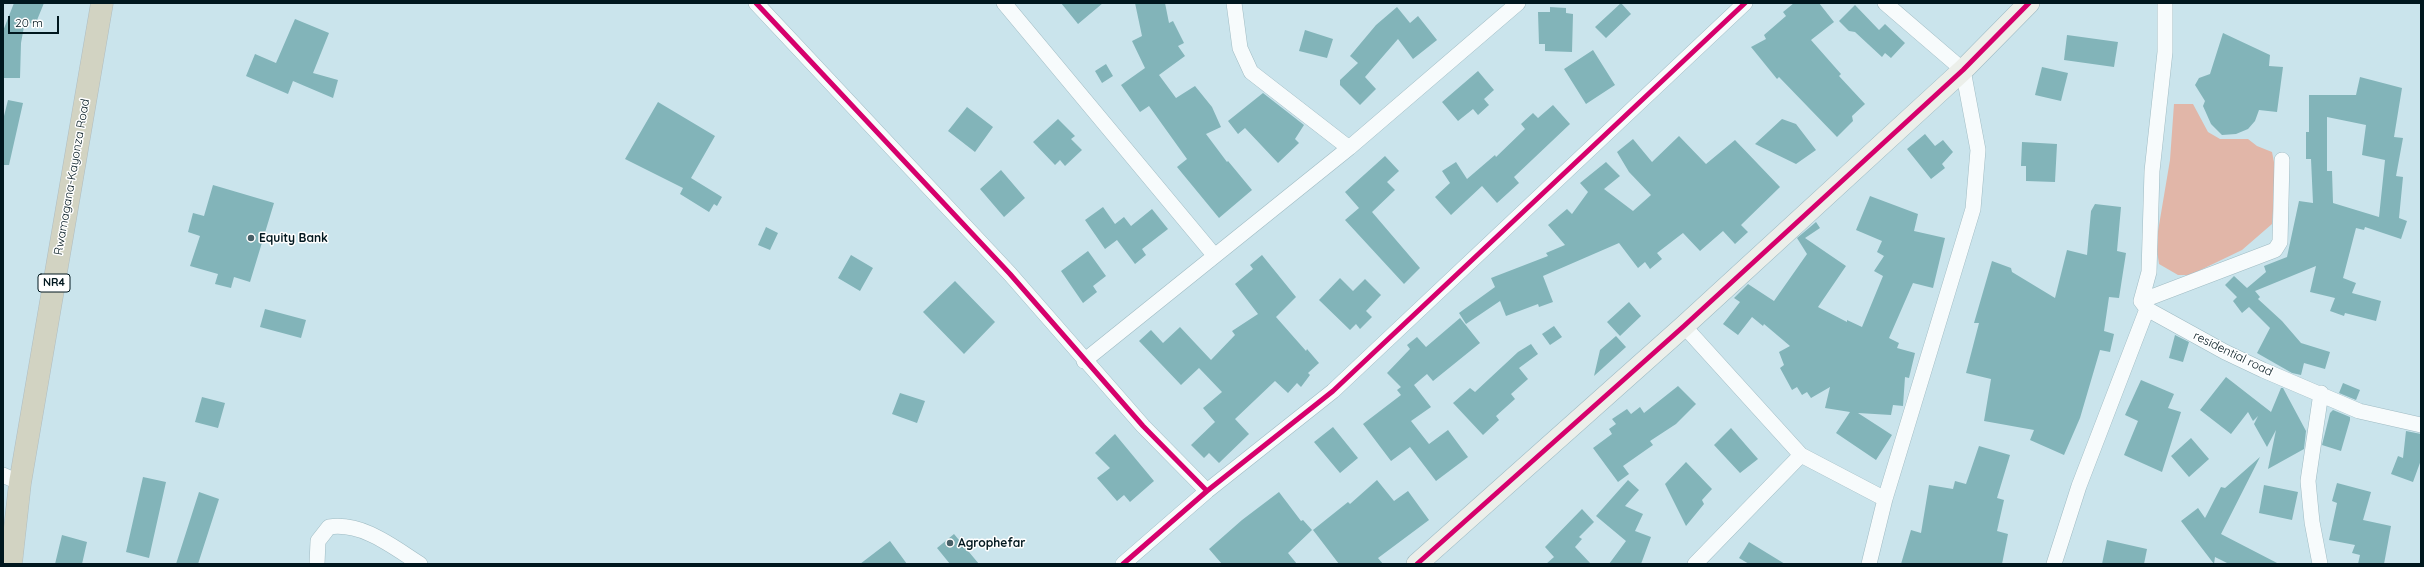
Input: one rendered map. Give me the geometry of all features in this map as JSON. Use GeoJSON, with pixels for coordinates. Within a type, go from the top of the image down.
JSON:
{"type":"FeatureCollection","features":[{"type":"Feature","properties":{"kind":"highway","name":"Rwamagana-Kayonza Road"},"geometry":{"type":"LineString","coordinates":[[11,564],[11,479],[102,3]]}},
{"type":"Feature","properties":{"kind":"street"},"geometry":{"type":"LineString","coordinates":[[756,3],[1010,274],[1084,361],[1143,426],[1207,491]]}},
{"type":"Feature","properties":{"kind":"street"},"geometry":{"type":"LineString","coordinates":[[1004,3],[1214,256]]}},
{"type":"Feature","properties":{"kind":"street"},"geometry":{"type":"LineString","coordinates":[[1234,3],[1240,48],[1251,72],[1349,148]]}},
{"type":"Feature","properties":{"kind":"street"},"geometry":{"type":"LineString","coordinates":[[1084,361],[1349,148],[1518,3]]}},
{"type":"Feature","properties":{"kind":"street"},"geometry":{"type":"LineString","coordinates":[[1132,561],[1207,491],[1333,391],[1745,3]]}},
{"type":"Feature","properties":{"kind":"street"},"geometry":{"type":"LineString","coordinates":[[1869,564],[1885,499],[1973,209],[1978,150],[1963,70],[1885,3]]}},
{"type":"Feature","properties":{"kind":"street"},"geometry":{"type":"LineString","coordinates":[[1417,564],[1684,326],[1963,70],[2029,3]]}},
{"type":"Feature","properties":{"kind":"street"},"geometry":{"type":"LineString","coordinates":[[2054,564],[2144,305],[2149,272],[2152,171],[2165,52],[2165,3]]}},
{"type":"Feature","properties":{"kind":"street"},"geometry":{"type":"LineString","coordinates":[[2144,305],[2275,250],[2280,242],[2282,160]]}},
{"type":"Feature","properties":{"kind":"street","name":"residential road"},"geometry":{"type":"LineString","coordinates":[[2144,305],[2225,352],[2359,411],[2421,425]]}},
{"type":"Feature","properties":{"kind":"street"},"geometry":{"type":"LineString","coordinates":[[1684,326],[1801,455],[1885,499]]}},
{"type":"Feature","properties":{"kind":"street"},"geometry":{"type":"LineString","coordinates":[[2320,564],[2312,522],[2308,481],[2321,393]]}},
{"type":"Feature","properties":{"kind":"street"},"geometry":{"type":"LineString","coordinates":[[1695,564],[1801,455]]}},
{"type":"Feature","properties":{"kind":"street"},"geometry":{"type":"LineString","coordinates":[[316,564],[318,541],[329,527],[344,525],[372,534],[420,564]]}},
{"type":"Feature","properties":{"kind":"shaded area"},"geometry":{"type":"Polygon","coordinates":[[[2174,104],[2193,104],[2208,132],[2220,139],[2248,139],[2257,146],[2272,152],[2276,172],[2272,224],[2242,250],[2190,275],[2178,275],[2159,264],[2156,243],[2170,160],[2174,104]]]}},
{"type":"Feature","properties":{"kind":"building"},"geometry":{"type":"Polygon","coordinates":[[[14,3],[44,3],[35,25],[25,21],[21,43],[20,78],[3,78],[3,31],[14,3]]]}},
{"type":"Feature","properties":{"kind":"building"},"geometry":{"type":"Polygon","coordinates":[[[1061,3],[1103,3],[1078,24],[1061,3]]]}},
{"type":"Feature","properties":{"kind":"building"},"geometry":{"type":"Polygon","coordinates":[[[1135,3],[1165,3],[1169,23],[1173,21],[1184,43],[1178,46],[1185,56],[1159,75],[1176,98],[1195,86],[1212,107],[1221,127],[1206,134],[1227,162],[1228,161],[1252,190],[1219,218],[1177,167],[1187,159],[1149,106],[1140,112],[1121,85],[1145,68],[1132,41],[1142,36],[1135,3]]]}},
{"type":"Feature","properties":{"kind":"building"},"geometry":{"type":"Polygon","coordinates":[[[1621,3],[1631,14],[1606,38],[1595,27],[1621,3]]]}},
{"type":"Feature","properties":{"kind":"building"},"geometry":{"type":"Polygon","coordinates":[[[1794,3],[1819,3],[1834,22],[1811,40],[1841,74],[1839,76],[1865,104],[1852,116],[1853,121],[1837,137],[1779,77],[1777,79],[1751,47],[1766,39],[1764,35],[1786,16],[1783,12],[1794,3]]]}},
{"type":"Feature","properties":{"kind":"building"},"geometry":{"type":"Polygon","coordinates":[[[1855,5],[1879,30],[1885,24],[1905,43],[1891,58],[1885,53],[1882,57],[1855,32],[1849,31],[1839,21],[1855,5]]]}},
{"type":"Feature","properties":{"kind":"building"},"geometry":{"type":"Polygon","coordinates":[[[1397,7],[1410,23],[1418,16],[1437,40],[1413,59],[1398,39],[1365,77],[1376,89],[1360,105],[1340,85],[1340,80],[1358,63],[1350,56],[1376,25],[1397,7]]]}},
{"type":"Feature","properties":{"kind":"building"},"geometry":{"type":"Polygon","coordinates":[[[1550,7],[1566,8],[1566,13],[1573,14],[1572,52],[1545,51],[1545,44],[1539,44],[1538,12],[1550,12],[1550,7]]]}},
{"type":"Feature","properties":{"kind":"building"},"geometry":{"type":"Polygon","coordinates":[[[295,19],[329,33],[313,73],[338,80],[333,98],[293,81],[288,94],[246,76],[255,54],[276,63],[295,19]]]}},
{"type":"Feature","properties":{"kind":"building"},"geometry":{"type":"Polygon","coordinates":[[[1305,30],[1333,39],[1327,58],[1299,51],[1305,30]]]}},
{"type":"Feature","properties":{"kind":"building"},"geometry":{"type":"Polygon","coordinates":[[[2223,33],[2270,55],[2269,66],[2283,67],[2277,112],[2259,110],[2255,121],[2248,129],[2236,134],[2222,135],[2211,124],[2203,106],[2205,101],[2195,85],[2199,78],[2210,74],[2223,33]]]}},
{"type":"Feature","properties":{"kind":"building"},"geometry":{"type":"Polygon","coordinates":[[[2067,35],[2118,42],[2114,67],[2064,60],[2067,35]]]}},
{"type":"Feature","properties":{"kind":"building"},"geometry":{"type":"Polygon","coordinates":[[[1593,50],[1615,85],[1586,104],[1564,69],[1593,50]]]}},
{"type":"Feature","properties":{"kind":"building"},"geometry":{"type":"Polygon","coordinates":[[[1106,64],[1113,76],[1102,83],[1095,71],[1106,64]]]}},
{"type":"Feature","properties":{"kind":"building"},"geometry":{"type":"Polygon","coordinates":[[[2042,67],[2068,73],[2061,101],[2035,95],[2042,67]]]}},
{"type":"Feature","properties":{"kind":"building"},"geometry":{"type":"Polygon","coordinates":[[[1478,71],[1494,90],[1484,99],[1489,105],[1478,115],[1473,109],[1458,121],[1442,102],[1478,71]]]}},
{"type":"Feature","properties":{"kind":"building"},"geometry":{"type":"Polygon","coordinates":[[[2360,77],[2402,88],[2394,137],[2403,138],[2396,176],[2403,177],[2399,218],[2407,221],[2401,239],[2365,227],[2364,230],[2356,228],[2343,278],[2356,283],[2352,293],[2381,301],[2376,321],[2345,313],[2344,316],[2330,311],[2335,298],[2310,292],[2316,266],[2255,291],[2260,297],[2258,299],[2282,321],[2301,343],[2330,352],[2325,369],[2304,363],[2301,375],[2292,373],[2257,353],[2270,328],[2249,307],[2242,313],[2233,301],[2237,297],[2225,285],[2234,276],[2247,288],[2266,272],[2264,266],[2287,257],[2299,201],[2313,203],[2311,159],[2306,159],[2306,132],[2309,132],[2309,95],[2356,95],[2360,77]],[[2327,117],[2327,171],[2332,171],[2333,203],[2379,217],[2385,160],[2362,155],[2366,125],[2327,117]]]}},
{"type":"Feature","properties":{"kind":"building"},"geometry":{"type":"Polygon","coordinates":[[[1263,93],[1304,125],[1295,139],[1299,143],[1278,163],[1245,128],[1238,134],[1228,121],[1263,93]]]}},
{"type":"Feature","properties":{"kind":"building"},"geometry":{"type":"Polygon","coordinates":[[[8,100],[23,103],[9,165],[3,165],[3,120],[8,100]]]}},
{"type":"Feature","properties":{"kind":"building"},"geometry":{"type":"Polygon","coordinates":[[[658,102],[715,136],[691,178],[722,197],[717,206],[714,204],[709,212],[680,194],[683,188],[625,159],[658,102]]]}},
{"type":"Feature","properties":{"kind":"building"},"geometry":{"type":"Polygon","coordinates":[[[1553,105],[1570,124],[1514,177],[1519,183],[1497,203],[1482,186],[1451,215],[1435,197],[1450,183],[1442,171],[1456,162],[1467,179],[1495,155],[1496,157],[1525,129],[1521,124],[1533,113],[1538,118],[1553,105]]]}},
{"type":"Feature","properties":{"kind":"building"},"geometry":{"type":"Polygon","coordinates":[[[967,107],[993,127],[975,152],[948,131],[967,107]]]}},
{"type":"Feature","properties":{"kind":"building"},"geometry":{"type":"Polygon","coordinates":[[[1058,119],[1075,136],[1071,139],[1082,150],[1065,166],[1060,160],[1055,165],[1033,142],[1058,119]]]}},
{"type":"Feature","properties":{"kind":"building"},"geometry":{"type":"Polygon","coordinates":[[[1782,119],[1796,124],[1816,150],[1796,164],[1755,144],[1782,119]]]}},
{"type":"Feature","properties":{"kind":"building"},"geometry":{"type":"Polygon","coordinates":[[[1925,134],[1935,146],[1943,140],[1953,152],[1942,164],[1945,168],[1931,179],[1907,149],[1925,134]]]}},
{"type":"Feature","properties":{"kind":"building"},"geometry":{"type":"Polygon","coordinates":[[[1679,136],[1706,164],[1735,140],[1780,187],[1741,225],[1748,232],[1735,244],[1723,231],[1700,251],[1683,233],[1657,253],[1662,259],[1650,269],[1645,262],[1638,268],[1619,243],[1543,276],[1553,302],[1539,307],[1538,304],[1506,316],[1500,301],[1466,324],[1459,313],[1495,287],[1491,278],[1548,256],[1546,253],[1565,245],[1548,225],[1567,209],[1572,214],[1588,192],[1580,183],[1606,162],[1620,176],[1604,189],[1633,211],[1651,195],[1629,172],[1617,152],[1633,139],[1652,162],[1679,136]]]}},
{"type":"Feature","properties":{"kind":"building"},"geometry":{"type":"Polygon","coordinates":[[[2022,142],[2057,144],[2055,182],[2026,181],[2026,166],[2021,166],[2022,142]]]}},
{"type":"Feature","properties":{"kind":"building"},"geometry":{"type":"Polygon","coordinates":[[[1385,156],[1399,171],[1387,182],[1395,190],[1372,212],[1420,268],[1404,284],[1345,220],[1359,208],[1345,192],[1385,156]]]}},
{"type":"Feature","properties":{"kind":"building"},"geometry":{"type":"Polygon","coordinates":[[[1001,170],[1025,198],[1004,217],[980,189],[1001,170]]]}},
{"type":"Feature","properties":{"kind":"building"},"geometry":{"type":"Polygon","coordinates":[[[213,185],[274,203],[250,282],[234,277],[231,288],[215,284],[218,274],[190,266],[200,236],[188,232],[193,213],[204,216],[213,185]]]}},
{"type":"Feature","properties":{"kind":"building"},"geometry":{"type":"Polygon","coordinates":[[[1870,196],[1918,214],[1914,231],[1945,238],[1933,288],[1913,283],[1889,338],[1899,343],[1897,348],[1915,353],[1909,378],[1905,377],[1903,406],[1893,405],[1891,415],[1858,413],[1892,435],[1876,460],[1836,433],[1850,412],[1825,408],[1830,387],[1811,398],[1807,392],[1802,395],[1797,387],[1792,390],[1780,368],[1784,365],[1779,352],[1790,346],[1764,324],[1763,326],[1752,317],[1738,335],[1723,324],[1740,302],[1734,298],[1748,284],[1774,301],[1807,254],[1797,238],[1816,222],[1820,228],[1805,238],[1846,266],[1818,307],[1847,322],[1847,320],[1862,327],[1883,276],[1874,271],[1884,256],[1877,252],[1882,241],[1856,230],[1870,196]]]}},
{"type":"Feature","properties":{"kind":"building"},"geometry":{"type":"Polygon","coordinates":[[[2095,204],[2121,207],[2117,251],[2126,253],[2119,298],[2109,297],[2104,331],[2114,334],[2110,352],[2100,350],[2080,418],[2064,455],[2030,440],[2034,430],[1984,421],[1991,379],[1966,373],[1979,323],[1974,323],[1992,261],[2011,268],[2012,272],[2055,298],[2067,250],[2087,255],[2091,211],[2095,204]]]}},
{"type":"Feature","properties":{"kind":"building"},"geometry":{"type":"Polygon","coordinates":[[[1103,207],[1115,224],[1124,217],[1131,226],[1152,209],[1168,229],[1142,249],[1146,255],[1135,264],[1117,240],[1105,249],[1085,220],[1103,207]]]}},
{"type":"Feature","properties":{"kind":"building"},"geometry":{"type":"Polygon","coordinates":[[[766,227],[778,233],[770,250],[758,245],[766,227]]]}},
{"type":"Feature","properties":{"kind":"building"},"geometry":{"type":"Polygon","coordinates":[[[1088,251],[1106,276],[1093,286],[1097,292],[1083,303],[1061,271],[1088,251]]]}},
{"type":"Feature","properties":{"kind":"building"},"geometry":{"type":"Polygon","coordinates":[[[851,255],[873,268],[860,291],[838,278],[851,255]]]}},
{"type":"Feature","properties":{"kind":"building"},"geometry":{"type":"Polygon","coordinates":[[[1262,255],[1296,297],[1276,317],[1306,351],[1307,349],[1319,363],[1308,373],[1310,375],[1301,387],[1297,383],[1288,393],[1275,381],[1235,419],[1249,434],[1219,463],[1209,453],[1204,458],[1191,445],[1215,422],[1203,408],[1222,392],[1199,368],[1181,385],[1139,341],[1151,330],[1163,343],[1180,327],[1211,360],[1235,335],[1232,331],[1258,314],[1235,284],[1253,269],[1250,265],[1262,255]]]}},
{"type":"Feature","properties":{"kind":"building"},"geometry":{"type":"Polygon","coordinates":[[[1340,278],[1353,291],[1365,279],[1381,295],[1366,311],[1372,317],[1360,329],[1356,324],[1350,330],[1319,300],[1340,278]]]}},
{"type":"Feature","properties":{"kind":"building"},"geometry":{"type":"Polygon","coordinates":[[[955,281],[995,322],[964,354],[923,312],[955,281]]]}},
{"type":"Feature","properties":{"kind":"building"},"geometry":{"type":"Polygon","coordinates":[[[1629,302],[1641,316],[1620,336],[1607,322],[1629,302]]]}},
{"type":"Feature","properties":{"kind":"building"},"geometry":{"type":"Polygon","coordinates":[[[265,309],[306,320],[301,338],[260,327],[265,309]]]}},
{"type":"Feature","properties":{"kind":"building"},"geometry":{"type":"Polygon","coordinates":[[[1460,318],[1480,343],[1433,381],[1427,374],[1414,385],[1431,407],[1411,421],[1429,444],[1448,430],[1468,457],[1436,481],[1410,447],[1391,461],[1363,424],[1401,395],[1397,390],[1401,387],[1387,373],[1410,349],[1407,345],[1417,337],[1426,347],[1460,318]]]}},
{"type":"Feature","properties":{"kind":"building"},"geometry":{"type":"Polygon","coordinates":[[[1554,326],[1562,337],[1550,345],[1542,334],[1554,326]]]}},
{"type":"Feature","properties":{"kind":"building"},"geometry":{"type":"Polygon","coordinates":[[[2175,335],[2189,342],[2183,362],[2169,358],[2175,335]]]}},
{"type":"Feature","properties":{"kind":"building"},"geometry":{"type":"Polygon","coordinates":[[[1616,336],[1626,347],[1594,376],[1600,350],[1616,336]]]}},
{"type":"Feature","properties":{"kind":"building"},"geometry":{"type":"Polygon","coordinates":[[[1531,344],[1538,354],[1519,368],[1528,379],[1511,394],[1515,399],[1496,416],[1499,420],[1483,435],[1453,403],[1470,388],[1475,392],[1518,352],[1531,344]]]}},
{"type":"Feature","properties":{"kind":"building"},"geometry":{"type":"Polygon","coordinates":[[[2226,377],[2271,412],[2281,388],[2283,388],[2306,431],[2304,449],[2268,469],[2276,430],[2267,447],[2254,424],[2258,416],[2253,421],[2248,412],[2231,434],[2200,410],[2226,377]]]}},
{"type":"Feature","properties":{"kind":"building"},"geometry":{"type":"Polygon","coordinates":[[[2141,380],[2174,394],[2168,408],[2181,412],[2162,472],[2124,455],[2138,421],[2125,415],[2141,380]]]}},
{"type":"Feature","properties":{"kind":"building"},"geometry":{"type":"Polygon","coordinates":[[[2343,383],[2360,390],[2356,400],[2339,393],[2343,383]]]}},
{"type":"Feature","properties":{"kind":"building"},"geometry":{"type":"Polygon","coordinates":[[[1678,386],[1696,404],[1676,424],[1650,441],[1653,445],[1623,466],[1629,474],[1618,482],[1593,448],[1612,434],[1609,429],[1616,424],[1612,419],[1627,409],[1631,414],[1640,407],[1644,413],[1678,386]]]}},
{"type":"Feature","properties":{"kind":"building"},"geometry":{"type":"Polygon","coordinates":[[[900,393],[925,401],[917,423],[892,414],[900,393]]]}},
{"type":"Feature","properties":{"kind":"building"},"geometry":{"type":"Polygon","coordinates":[[[202,397],[225,403],[218,428],[195,422],[202,397]]]}},
{"type":"Feature","properties":{"kind":"building"},"geometry":{"type":"Polygon","coordinates":[[[2333,410],[2350,417],[2341,451],[2322,445],[2330,413],[2333,410]]]}},
{"type":"Feature","properties":{"kind":"building"},"geometry":{"type":"Polygon","coordinates":[[[1333,427],[1358,458],[1340,473],[1314,442],[1333,427]]]}},
{"type":"Feature","properties":{"kind":"building"},"geometry":{"type":"Polygon","coordinates":[[[1731,428],[1758,459],[1740,473],[1714,445],[1731,428]]]}},
{"type":"Feature","properties":{"kind":"building"},"geometry":{"type":"Polygon","coordinates":[[[2406,431],[2421,434],[2421,460],[2413,482],[2391,474],[2398,456],[2403,458],[2406,431]]]}},
{"type":"Feature","properties":{"kind":"building"},"geometry":{"type":"Polygon","coordinates":[[[1115,434],[1154,481],[1130,502],[1124,495],[1117,501],[1097,478],[1110,468],[1095,453],[1115,434]]]}},
{"type":"Feature","properties":{"kind":"building"},"geometry":{"type":"Polygon","coordinates":[[[2191,438],[2209,459],[2189,477],[2171,456],[2191,438]]]}},
{"type":"Feature","properties":{"kind":"building"},"geometry":{"type":"Polygon","coordinates":[[[1979,446],[2010,455],[1997,498],[2004,500],[1997,531],[2008,534],[2002,564],[1901,564],[1911,530],[1921,533],[1929,485],[1953,489],[1955,481],[1966,484],[1979,446]]]}},
{"type":"Feature","properties":{"kind":"building"},"geometry":{"type":"Polygon","coordinates":[[[2260,457],[2221,534],[2279,564],[2229,564],[2215,557],[2214,564],[2181,521],[2198,508],[2205,518],[2221,487],[2225,488],[2260,457]]]}},
{"type":"Feature","properties":{"kind":"building"},"geometry":{"type":"Polygon","coordinates":[[[1686,462],[1712,489],[1702,500],[1704,504],[1686,526],[1665,484],[1686,462]]]}},
{"type":"Feature","properties":{"kind":"building"},"geometry":{"type":"Polygon","coordinates":[[[143,477],[166,482],[149,558],[126,552],[143,477]]]}},
{"type":"Feature","properties":{"kind":"building"},"geometry":{"type":"Polygon","coordinates":[[[1377,480],[1394,501],[1408,491],[1429,520],[1378,558],[1383,564],[1339,564],[1313,530],[1348,502],[1350,504],[1377,480]]]}},
{"type":"Feature","properties":{"kind":"building"},"geometry":{"type":"Polygon","coordinates":[[[1628,480],[1639,490],[1625,506],[1643,514],[1635,531],[1651,537],[1641,564],[1609,564],[1626,541],[1596,516],[1628,480]]]}},
{"type":"Feature","properties":{"kind":"building"},"geometry":{"type":"Polygon","coordinates":[[[2337,483],[2371,492],[2363,520],[2391,526],[2384,564],[2358,564],[2360,555],[2352,553],[2355,545],[2329,540],[2337,503],[2332,501],[2337,483]]]}},
{"type":"Feature","properties":{"kind":"building"},"geometry":{"type":"Polygon","coordinates":[[[2264,485],[2298,492],[2292,520],[2259,513],[2264,485]]]}},
{"type":"Feature","properties":{"kind":"building"},"geometry":{"type":"Polygon","coordinates":[[[199,492],[219,499],[198,564],[176,564],[199,492]]]}},
{"type":"Feature","properties":{"kind":"building"},"geometry":{"type":"Polygon","coordinates":[[[1279,492],[1301,521],[1303,520],[1312,530],[1288,553],[1297,564],[1222,564],[1209,549],[1242,520],[1279,492]]]}},
{"type":"Feature","properties":{"kind":"building"},"geometry":{"type":"Polygon","coordinates":[[[1582,509],[1594,522],[1579,537],[1582,539],[1575,547],[1591,564],[1546,564],[1554,557],[1545,547],[1582,509]]]}},
{"type":"Feature","properties":{"kind":"building"},"geometry":{"type":"Polygon","coordinates":[[[954,534],[979,564],[950,564],[937,548],[954,534]]]}},
{"type":"Feature","properties":{"kind":"building"},"geometry":{"type":"Polygon","coordinates":[[[62,535],[87,542],[82,564],[55,564],[62,535]]]}},
{"type":"Feature","properties":{"kind":"building"},"geometry":{"type":"Polygon","coordinates":[[[2107,540],[2147,549],[2144,564],[2102,564],[2107,540]]]}},
{"type":"Feature","properties":{"kind":"building"},"geometry":{"type":"Polygon","coordinates":[[[890,541],[907,564],[860,564],[890,541]]]}},
{"type":"Feature","properties":{"kind":"building"},"geometry":{"type":"Polygon","coordinates":[[[1749,542],[1785,564],[1749,564],[1739,558],[1749,542]]]}},
{"type":"Feature","properties":{"kind":"cycle path"},"geometry":{"type":"LineString","coordinates":[[756,3],[1010,274],[1143,426],[1207,491],[1123,564]]}},
{"type":"Feature","properties":{"kind":"cycle path"},"geometry":{"type":"LineString","coordinates":[[1207,491],[1333,391],[1745,3]]}},
{"type":"Feature","properties":{"kind":"cycle path"},"geometry":{"type":"LineString","coordinates":[[1417,564],[1684,326],[1963,70],[2029,3]]}},
{"type":"Feature","properties":{"kind":"place","name":"Equity Bank"},"geometry":{"type":"Point","coordinates":[251,238]}},
{"type":"Feature","properties":{"kind":"place","name":"Agrophefar"},"geometry":{"type":"Point","coordinates":[950,543]}}]}
